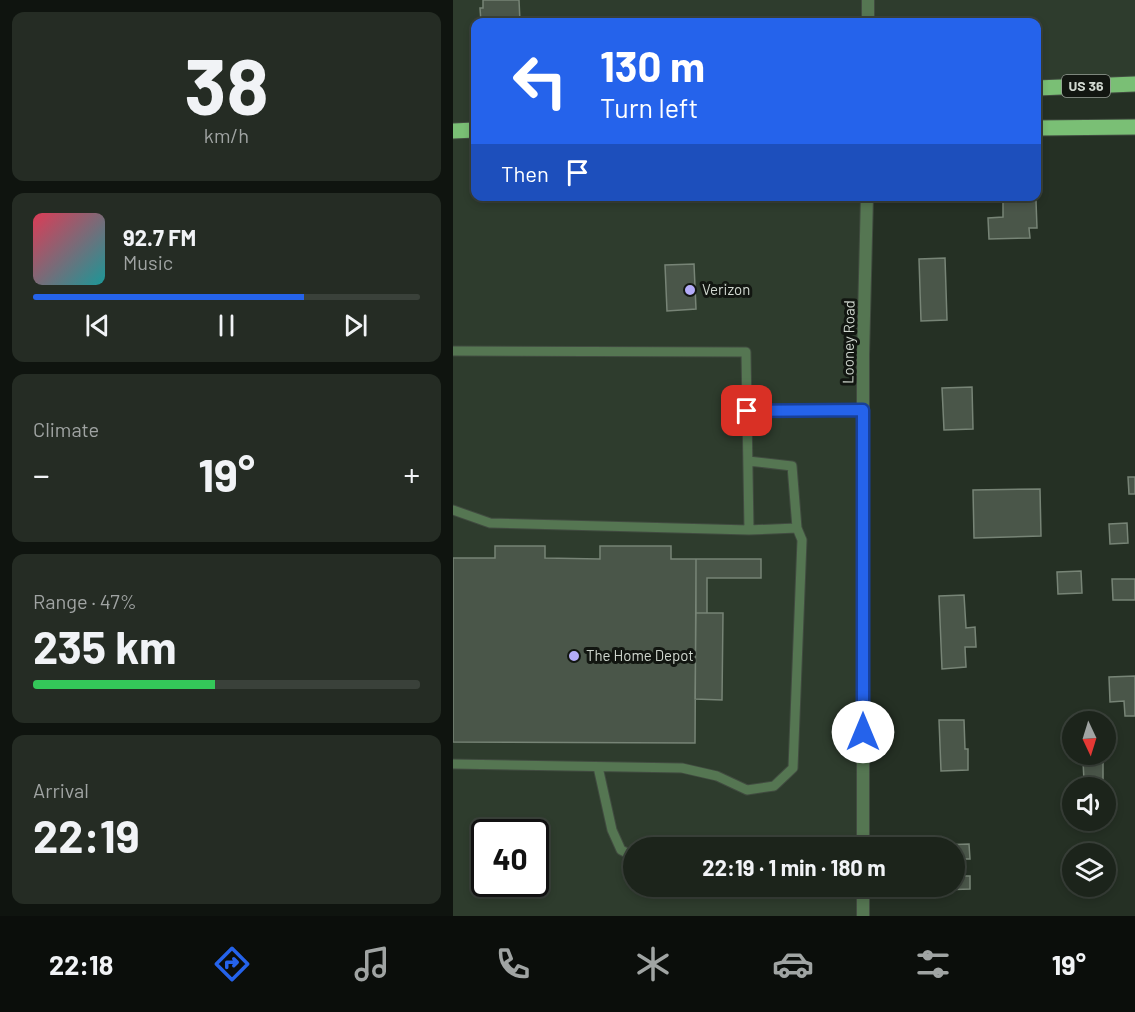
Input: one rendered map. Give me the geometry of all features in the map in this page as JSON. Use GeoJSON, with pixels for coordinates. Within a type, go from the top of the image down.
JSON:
{"type":"FeatureCollection","features":[{"type":"Feature","properties":{"kind":"main road","name":"US 36"},"geometry":{"type":"LineString","coordinates":[[1041,88],[1135,84]]}},
{"type":"Feature","properties":{"kind":"main road"},"geometry":{"type":"LineString","coordinates":[[1041,128],[1135,127]]}},
{"type":"Feature","properties":{"kind":"main road"},"geometry":{"type":"LineString","coordinates":[[453,131],[471,130]]}},
{"type":"Feature","properties":{"kind":"street"},"geometry":{"type":"LineString","coordinates":[[868,0],[869,18]]}},
{"type":"Feature","properties":{"kind":"street","name":"Looney Road"},"geometry":{"type":"LineString","coordinates":[[863,837],[863,356],[867,201]]}},
{"type":"Feature","properties":{"kind":"street"},"geometry":{"type":"LineString","coordinates":[[863,897],[863,916]]}},
{"type":"Feature","properties":{"kind":"lane"},"geometry":{"type":"LineString","coordinates":[[453,351],[746,352],[749,530]]}},
{"type":"Feature","properties":{"kind":"lane"},"geometry":{"type":"LineString","coordinates":[[747,411],[863,410]]}},
{"type":"Feature","properties":{"kind":"lane"},"geometry":{"type":"LineString","coordinates":[[453,764],[681,768],[717,776],[747,790],[774,786],[793,768],[802,540],[797,528],[792,466],[748,461]]}},
{"type":"Feature","properties":{"kind":"lane"},"geometry":{"type":"LineString","coordinates":[[453,510],[490,523],[749,530],[797,528]]}},
{"type":"Feature","properties":{"kind":"lane"},"geometry":{"type":"LineString","coordinates":[[598,767],[612,830],[623,851]]}},
{"type":"Feature","properties":{"kind":"shaded area"},"geometry":{"type":"Polygon","coordinates":[[[453,0],[1135,0],[1135,84],[1041,88],[1041,18],[471,18],[471,201],[867,201],[863,837],[623,837],[623,897],[863,897],[863,916],[453,916],[453,0]]]}},
{"type":"Feature","properties":{"kind":"building"},"geometry":{"type":"Polygon","coordinates":[[[483,0],[519,0],[520,18],[481,18],[480,8],[483,8],[483,0]]]}},
{"type":"Feature","properties":{"kind":"building"},"geometry":{"type":"Polygon","coordinates":[[[1003,201],[1036,201],[1037,228],[1029,228],[1030,238],[989,239],[988,218],[1003,217],[1003,201]]]}},
{"type":"Feature","properties":{"kind":"building"},"geometry":{"type":"Polygon","coordinates":[[[945,258],[947,320],[921,321],[919,259],[945,258]]]}},
{"type":"Feature","properties":{"kind":"building"},"geometry":{"type":"Polygon","coordinates":[[[694,264],[696,309],[667,311],[665,265],[694,264]]]}},
{"type":"Feature","properties":{"kind":"building"},"geometry":{"type":"Polygon","coordinates":[[[972,387],[973,429],[944,430],[942,388],[972,387]]]}},
{"type":"Feature","properties":{"kind":"building"},"geometry":{"type":"Polygon","coordinates":[[[1128,477],[1135,477],[1135,494],[1129,494],[1128,477]]]}},
{"type":"Feature","properties":{"kind":"building"},"geometry":{"type":"Polygon","coordinates":[[[1040,489],[1041,536],[974,538],[973,490],[1040,489]]]}},
{"type":"Feature","properties":{"kind":"building"},"geometry":{"type":"Polygon","coordinates":[[[1127,523],[1128,543],[1110,544],[1109,524],[1127,523]]]}},
{"type":"Feature","properties":{"kind":"building","name":"The Home Depot"},"geometry":{"type":"Polygon","coordinates":[[[495,546],[545,546],[545,558],[600,559],[600,546],[671,546],[671,559],[696,559],[695,743],[453,742],[453,558],[495,558],[495,546]]]}},
{"type":"Feature","properties":{"kind":"building"},"geometry":{"type":"Polygon","coordinates":[[[696,559],[761,559],[761,578],[707,578],[707,613],[696,613],[696,559]]]}},
{"type":"Feature","properties":{"kind":"building"},"geometry":{"type":"Polygon","coordinates":[[[1081,571],[1082,593],[1058,594],[1057,572],[1081,571]]]}},
{"type":"Feature","properties":{"kind":"building"},"geometry":{"type":"Polygon","coordinates":[[[1112,579],[1135,579],[1135,600],[1113,600],[1112,579]]]}},
{"type":"Feature","properties":{"kind":"building"},"geometry":{"type":"Polygon","coordinates":[[[964,595],[966,628],[975,627],[976,647],[965,647],[966,667],[942,669],[939,596],[964,595]]]}},
{"type":"Feature","properties":{"kind":"building"},"geometry":{"type":"Polygon","coordinates":[[[696,613],[723,613],[722,700],[695,699],[696,613]]]}},
{"type":"Feature","properties":{"kind":"building"},"geometry":{"type":"Polygon","coordinates":[[[1135,676],[1135,716],[1125,716],[1124,701],[1110,702],[1109,677],[1135,676]]]}},
{"type":"Feature","properties":{"kind":"building"},"geometry":{"type":"Polygon","coordinates":[[[939,720],[964,720],[968,770],[941,771],[939,720]]]}},
{"type":"Feature","properties":{"kind":"building"},"geometry":{"type":"Polygon","coordinates":[[[1083,765],[1103,765],[1103,777],[1084,777],[1083,765]]]}},
{"type":"Feature","properties":{"kind":"building"},"geometry":{"type":"Polygon","coordinates":[[[965,844],[969,844],[970,859],[965,859],[965,844]]]}},
{"type":"Feature","properties":{"kind":"building"},"geometry":{"type":"Polygon","coordinates":[[[965,876],[970,876],[970,889],[965,889],[965,876]]]}},
{"type":"Feature","properties":{"kind":"place","name":"Verizon"},"geometry":{"type":"Point","coordinates":[690,290]}},
{"type":"Feature","properties":{"kind":"place","name":"The Home Depot"},"geometry":{"type":"Point","coordinates":[574,656]}},
{"type":"Feature","properties":{"kind":"route"},"geometry":{"type":"LineString","coordinates":[[747,411],[863,410],[863,732]]}}]}
